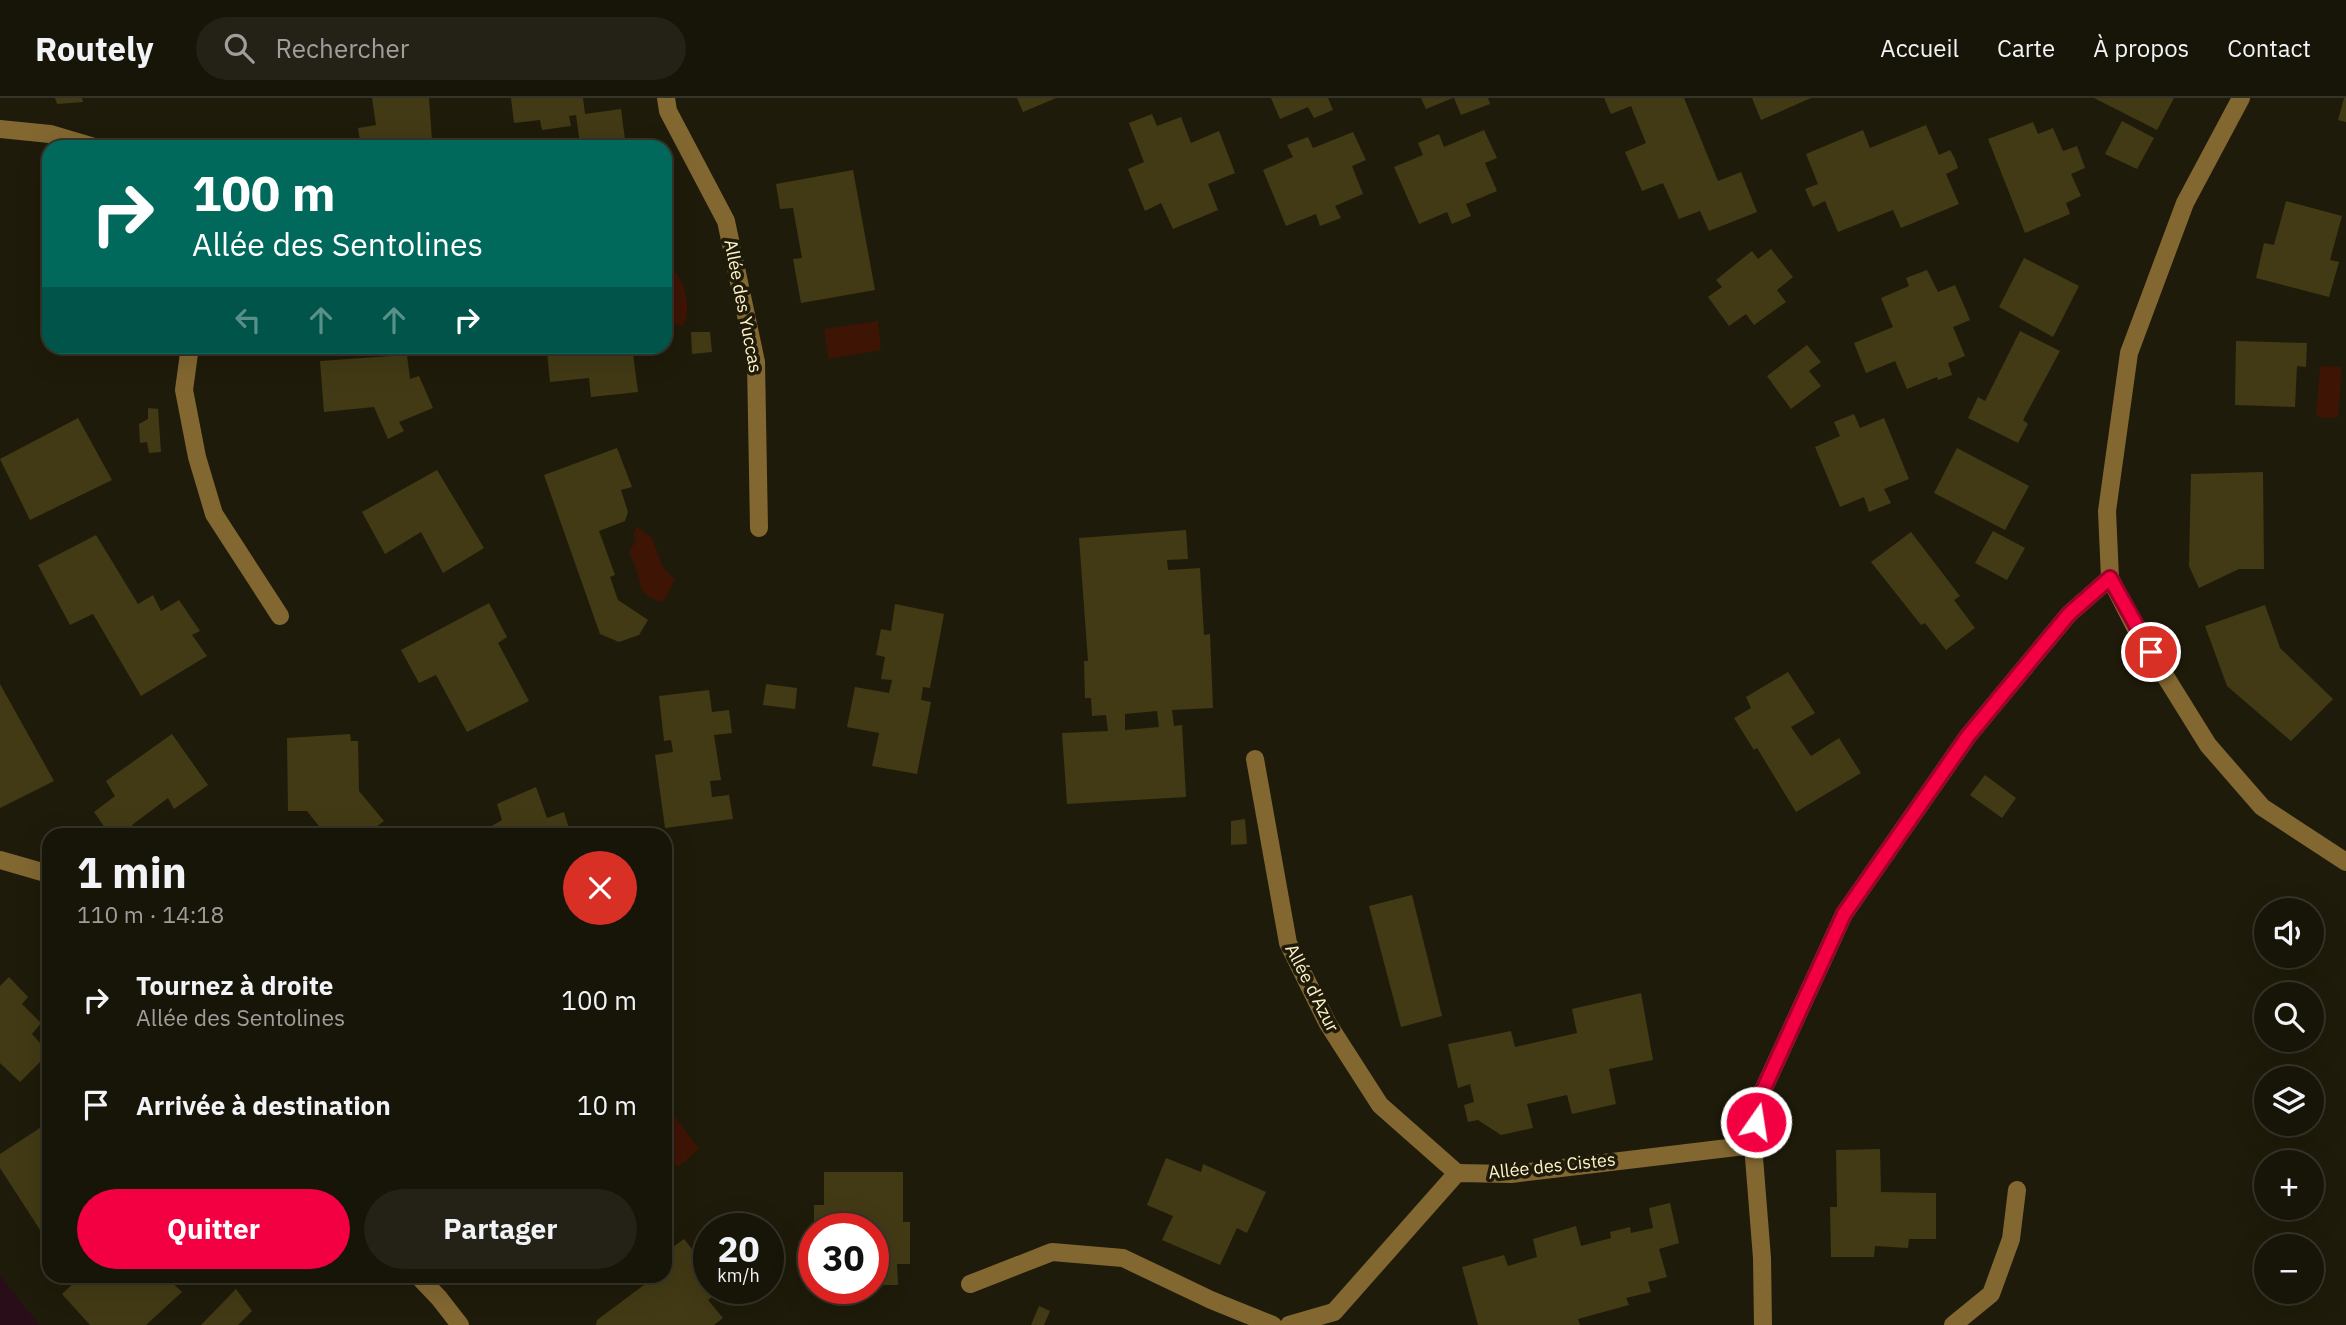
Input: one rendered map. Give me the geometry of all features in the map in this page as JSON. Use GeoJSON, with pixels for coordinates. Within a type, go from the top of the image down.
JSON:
{"type":"FeatureCollection","features":[{"type":"Feature","properties":{"kind":"street","name":"Allée des Yuccas"},"geometry":{"type":"LineString","coordinates":[[666,98],[668,111],[726,221],[757,362],[759,528]]}},
{"type":"Feature","properties":{"kind":"street"},"geometry":{"type":"LineString","coordinates":[[2241,98],[2185,203],[2129,353],[2107,511],[2110,578],[2136,629],[2207,745],[2262,807],[2346,862]]}},
{"type":"Feature","properties":{"kind":"street"},"geometry":{"type":"LineString","coordinates":[[0,129],[50,134],[70,140]]}},
{"type":"Feature","properties":{"kind":"street"},"geometry":{"type":"LineString","coordinates":[[189,354],[184,390],[197,457],[214,514],[280,616]]}},
{"type":"Feature","properties":{"kind":"street"},"geometry":{"type":"LineString","coordinates":[[1763,1325],[1762,1258],[1753,1144],[1759,1099],[1844,914],[1968,736],[2069,614],[2110,578]]}},
{"type":"Feature","properties":{"kind":"street","name":"Allée d'Azur"},"geometry":{"type":"LineString","coordinates":[[1255,760],[1288,943],[1328,1024],[1380,1105],[1457,1173]]}},
{"type":"Feature","properties":{"kind":"street"},"geometry":{"type":"LineString","coordinates":[[0,860],[42,872]]}},
{"type":"Feature","properties":{"kind":"street","name":"Allée des Cistes"},"geometry":{"type":"LineString","coordinates":[[1457,1173],[1511,1174],[1753,1144]]}},
{"type":"Feature","properties":{"kind":"street"},"geometry":{"type":"LineString","coordinates":[[1289,1325],[1334,1312],[1457,1173]]}},
{"type":"Feature","properties":{"kind":"street"},"geometry":{"type":"LineString","coordinates":[[1953,1325],[1991,1294],[2011,1239],[2017,1190]]}},
{"type":"Feature","properties":{"kind":"street"},"geometry":{"type":"LineString","coordinates":[[970,1284],[1052,1252],[1123,1258],[1211,1300],[1273,1325]]}},
{"type":"Feature","properties":{"kind":"street"},"geometry":{"type":"LineString","coordinates":[[425,1283],[460,1325]]}},
{"type":"Feature","properties":{"kind":"shaded area"},"geometry":{"type":"Polygon","coordinates":[[[672,270],[680,278],[687,304],[685,322],[682,326],[675,324],[672,326],[672,270]]]}},
{"type":"Feature","properties":{"kind":"shaded area"},"geometry":{"type":"Polygon","coordinates":[[[878,321],[881,350],[829,359],[824,329],[878,321]]]}},
{"type":"Feature","properties":{"kind":"shaded area"},"geometry":{"type":"Polygon","coordinates":[[[2340,367],[2342,370],[2338,416],[2333,418],[2316,415],[2320,368],[2340,367]]]}},
{"type":"Feature","properties":{"kind":"shaded area"},"geometry":{"type":"Polygon","coordinates":[[[637,527],[652,538],[662,566],[675,580],[663,602],[649,597],[642,590],[629,552],[636,540],[633,534],[637,527]]]}},
{"type":"Feature","properties":{"kind":"shaded area"},"geometry":{"type":"Polygon","coordinates":[[[672,1114],[699,1149],[678,1167],[672,1162],[672,1114]]]}},
{"type":"Feature","properties":{"kind":"shaded area"},"geometry":{"type":"Polygon","coordinates":[[[0,1275],[39,1325],[0,1325],[0,1275]]]}},
{"type":"Feature","properties":{"kind":"building"},"geometry":{"type":"Polygon","coordinates":[[[55,98],[82,98],[83,102],[57,104],[55,98]]]}},
{"type":"Feature","properties":{"kind":"building"},"geometry":{"type":"Polygon","coordinates":[[[372,98],[429,98],[432,140],[360,140],[358,128],[376,125],[372,98]]]}},
{"type":"Feature","properties":{"kind":"building"},"geometry":{"type":"Polygon","coordinates":[[[511,98],[583,98],[585,114],[621,109],[625,140],[579,140],[576,115],[569,116],[571,126],[542,130],[540,120],[514,123],[511,98]]]}},
{"type":"Feature","properties":{"kind":"building"},"geometry":{"type":"Polygon","coordinates":[[[1017,98],[1056,98],[1023,112],[1017,98]]]}},
{"type":"Feature","properties":{"kind":"building"},"geometry":{"type":"Polygon","coordinates":[[[1271,98],[1328,98],[1333,110],[1314,118],[1308,107],[1280,119],[1271,98]]]}},
{"type":"Feature","properties":{"kind":"building"},"geometry":{"type":"Polygon","coordinates":[[[1421,98],[1453,98],[1426,109],[1421,98]]]}},
{"type":"Feature","properties":{"kind":"building"},"geometry":{"type":"Polygon","coordinates":[[[1454,98],[1488,98],[1490,104],[1461,115],[1454,98]]]}},
{"type":"Feature","properties":{"kind":"building"},"geometry":{"type":"Polygon","coordinates":[[[1604,98],[1684,98],[1718,181],[1741,172],[1757,212],[1709,231],[1700,211],[1679,219],[1663,183],[1642,191],[1625,152],[1646,143],[1631,106],[1611,114],[1604,98]]]}},
{"type":"Feature","properties":{"kind":"building"},"geometry":{"type":"Polygon","coordinates":[[[1752,98],[1811,98],[1761,120],[1752,98]]]}},
{"type":"Feature","properties":{"kind":"building"},"geometry":{"type":"Polygon","coordinates":[[[2094,98],[2174,98],[2157,130],[2094,98]]]}},
{"type":"Feature","properties":{"kind":"building"},"geometry":{"type":"Polygon","coordinates":[[[2346,98],[2346,122],[2338,120],[2346,98]]]}},
{"type":"Feature","properties":{"kind":"building"},"geometry":{"type":"Polygon","coordinates":[[[1152,114],[1157,126],[1181,117],[1191,143],[1219,131],[1235,173],[1208,184],[1218,210],[1173,229],[1161,203],[1145,211],[1128,169],[1144,162],[1129,123],[1152,114]]]}},
{"type":"Feature","properties":{"kind":"building"},"geometry":{"type":"Polygon","coordinates":[[[2122,121],[2154,138],[2137,169],[2105,154],[2122,121]]]}},
{"type":"Feature","properties":{"kind":"building"},"geometry":{"type":"Polygon","coordinates":[[[2033,122],[2038,134],[2053,128],[2063,151],[2077,146],[2085,168],[2071,174],[2081,196],[2066,203],[2070,214],[2025,233],[1988,139],[2033,122]]]}},
{"type":"Feature","properties":{"kind":"building"},"geometry":{"type":"Polygon","coordinates":[[[1926,125],[1939,155],[1950,150],[1955,159],[1958,168],[1946,174],[1959,204],[1901,228],[1893,210],[1838,232],[1825,201],[1813,207],[1805,189],[1818,184],[1806,154],[1863,130],[1870,148],[1926,125]]]}},
{"type":"Feature","properties":{"kind":"building"},"geometry":{"type":"Polygon","coordinates":[[[1484,130],[1497,158],[1485,163],[1497,191],[1466,204],[1471,216],[1452,224],[1447,212],[1419,224],[1394,167],[1423,155],[1418,143],[1439,134],[1444,147],[1484,130]]]}},
{"type":"Feature","properties":{"kind":"building"},"geometry":{"type":"Polygon","coordinates":[[[1353,132],[1366,160],[1352,166],[1363,194],[1335,206],[1341,218],[1320,226],[1316,214],[1286,226],[1263,170],[1293,157],[1287,145],[1308,137],[1313,148],[1353,132]]]}},
{"type":"Feature","properties":{"kind":"building"},"geometry":{"type":"Polygon","coordinates":[[[853,170],[875,290],[801,303],[793,259],[802,258],[793,208],[780,209],[776,184],[853,170]]]}},
{"type":"Feature","properties":{"kind":"building"},"geometry":{"type":"Polygon","coordinates":[[[2286,201],[2342,216],[2330,260],[2339,262],[2329,297],[2256,278],[2264,243],[2274,245],[2286,201]]]}},
{"type":"Feature","properties":{"kind":"building"},"geometry":{"type":"Polygon","coordinates":[[[1771,249],[1793,277],[1777,290],[1786,302],[1754,325],[1746,314],[1729,326],[1708,297],[1722,287],[1716,280],[1752,251],[1758,259],[1771,249]]]}},
{"type":"Feature","properties":{"kind":"building"},"geometry":{"type":"Polygon","coordinates":[[[2024,258],[2079,286],[2053,337],[1999,307],[2024,258]]]}},
{"type":"Feature","properties":{"kind":"building"},"geometry":{"type":"Polygon","coordinates":[[[1927,270],[1938,292],[1955,285],[1970,320],[1953,327],[1965,356],[1948,363],[1952,375],[1938,380],[1937,377],[1907,389],[1895,361],[1866,373],[1854,343],[1893,327],[1881,298],[1909,286],[1906,278],[1927,270]]]}},
{"type":"Feature","properties":{"kind":"building"},"geometry":{"type":"Polygon","coordinates":[[[2020,331],[2060,351],[2023,420],[2028,424],[2018,443],[1968,418],[1978,397],[1985,401],[2020,331]]]}},
{"type":"Feature","properties":{"kind":"building"},"geometry":{"type":"Polygon","coordinates":[[[691,332],[710,332],[712,352],[692,354],[691,332]]]}},
{"type":"Feature","properties":{"kind":"building"},"geometry":{"type":"Polygon","coordinates":[[[2236,341],[2307,343],[2306,367],[2297,366],[2295,407],[2235,405],[2236,341]]]}},
{"type":"Feature","properties":{"kind":"building"},"geometry":{"type":"Polygon","coordinates":[[[1807,345],[1821,362],[1809,371],[1821,386],[1791,409],[1767,376],[1807,345]]]}},
{"type":"Feature","properties":{"kind":"building"},"geometry":{"type":"Polygon","coordinates":[[[547,354],[633,354],[638,392],[591,397],[589,378],[550,382],[547,354]]]}},
{"type":"Feature","properties":{"kind":"building"},"geometry":{"type":"Polygon","coordinates":[[[407,355],[410,379],[419,376],[433,408],[399,422],[404,431],[388,439],[374,407],[324,412],[320,361],[407,355]]]}},
{"type":"Feature","properties":{"kind":"building"},"geometry":{"type":"Polygon","coordinates":[[[148,408],[158,409],[161,452],[149,453],[147,442],[140,443],[139,424],[148,419],[148,408]]]}},
{"type":"Feature","properties":{"kind":"building"},"geometry":{"type":"Polygon","coordinates":[[[1854,414],[1860,428],[1884,418],[1909,479],[1884,489],[1891,503],[1869,512],[1864,497],[1840,507],[1815,447],[1840,436],[1834,422],[1854,414]]]}},
{"type":"Feature","properties":{"kind":"building"},"geometry":{"type":"Polygon","coordinates":[[[78,418],[112,480],[30,520],[0,459],[78,418]]]}},
{"type":"Feature","properties":{"kind":"building"},"geometry":{"type":"Polygon","coordinates":[[[617,448],[632,487],[621,490],[628,512],[625,521],[599,531],[615,575],[610,577],[618,600],[648,620],[639,635],[619,642],[600,634],[544,475],[617,448]]]}},
{"type":"Feature","properties":{"kind":"building"},"geometry":{"type":"Polygon","coordinates":[[[1957,448],[2029,486],[2005,530],[1934,493],[1957,448]]]}},
{"type":"Feature","properties":{"kind":"building"},"geometry":{"type":"Polygon","coordinates":[[[437,470],[484,548],[443,573],[421,532],[385,554],[362,512],[437,470]]]}},
{"type":"Feature","properties":{"kind":"building"},"geometry":{"type":"Polygon","coordinates":[[[2263,472],[2264,569],[2239,569],[2199,588],[2189,566],[2191,474],[2263,472]]]}},
{"type":"Feature","properties":{"kind":"building"},"geometry":{"type":"Polygon","coordinates":[[[1186,530],[1188,559],[1167,560],[1168,570],[1200,568],[1204,635],[1210,634],[1213,708],[1172,710],[1174,726],[1182,725],[1186,797],[1067,804],[1062,733],[1108,731],[1106,715],[1092,716],[1091,698],[1085,698],[1084,661],[1088,661],[1079,538],[1186,530]],[[1157,711],[1125,714],[1125,730],[1159,727],[1157,711]]]}},
{"type":"Feature","properties":{"kind":"building"},"geometry":{"type":"Polygon","coordinates":[[[1993,531],[2025,548],[2007,580],[1975,563],[1993,531]]]}},
{"type":"Feature","properties":{"kind":"building"},"geometry":{"type":"Polygon","coordinates":[[[1911,532],[1960,596],[1954,600],[1975,628],[1946,650],[1925,623],[1921,625],[1871,562],[1911,532]]]}},
{"type":"Feature","properties":{"kind":"building"},"geometry":{"type":"Polygon","coordinates":[[[96,535],[138,604],[153,595],[161,611],[179,600],[200,631],[192,635],[207,656],[141,696],[93,614],[70,625],[38,565],[96,535]]]}},
{"type":"Feature","properties":{"kind":"building"},"geometry":{"type":"Polygon","coordinates":[[[489,603],[507,637],[498,643],[529,701],[467,732],[436,675],[419,683],[401,650],[489,603]]]}},
{"type":"Feature","properties":{"kind":"building"},"geometry":{"type":"Polygon","coordinates":[[[895,604],[944,614],[930,688],[923,687],[921,700],[931,702],[917,774],[872,766],[879,733],[847,727],[855,687],[889,693],[892,680],[881,679],[885,657],[876,655],[881,629],[891,631],[895,604]]]}},
{"type":"Feature","properties":{"kind":"building"},"geometry":{"type":"Polygon","coordinates":[[[2265,605],[2280,648],[2333,699],[2291,741],[2227,686],[2205,626],[2265,605]]]}},
{"type":"Feature","properties":{"kind":"building"},"geometry":{"type":"Polygon","coordinates":[[[1788,672],[1815,713],[1791,727],[1811,756],[1839,738],[1861,773],[1796,812],[1757,748],[1754,750],[1734,718],[1751,708],[1746,697],[1788,672]]]}},
{"type":"Feature","properties":{"kind":"building"},"geometry":{"type":"Polygon","coordinates":[[[0,684],[54,781],[0,808],[0,684]]]}},
{"type":"Feature","properties":{"kind":"building"},"geometry":{"type":"Polygon","coordinates":[[[766,684],[797,688],[795,709],[763,705],[766,684]]]}},
{"type":"Feature","properties":{"kind":"building"},"geometry":{"type":"Polygon","coordinates":[[[709,690],[712,712],[729,710],[732,733],[714,735],[721,780],[710,781],[712,797],[729,795],[733,819],[665,828],[655,755],[673,752],[671,740],[664,741],[659,696],[709,690]]]}},
{"type":"Feature","properties":{"kind":"building"},"geometry":{"type":"Polygon","coordinates":[[[172,734],[208,785],[174,809],[168,798],[132,825],[134,828],[105,828],[94,812],[115,796],[106,781],[172,734]]]}},
{"type":"Feature","properties":{"kind":"building"},"geometry":{"type":"Polygon","coordinates":[[[350,734],[351,741],[358,741],[359,791],[384,821],[374,828],[320,828],[307,811],[288,811],[287,738],[350,734]]]}},
{"type":"Feature","properties":{"kind":"building"},"geometry":{"type":"Polygon","coordinates":[[[1985,775],[2016,798],[2002,818],[1970,795],[1985,775]]]}},
{"type":"Feature","properties":{"kind":"building"},"geometry":{"type":"Polygon","coordinates":[[[536,787],[547,818],[564,812],[569,828],[490,828],[502,820],[497,804],[536,787]]]}},
{"type":"Feature","properties":{"kind":"building"},"geometry":{"type":"Polygon","coordinates":[[[1245,819],[1247,844],[1231,845],[1231,821],[1245,819]]]}},
{"type":"Feature","properties":{"kind":"building"},"geometry":{"type":"Polygon","coordinates":[[[1412,895],[1442,1016],[1401,1027],[1369,906],[1412,895]]]}},
{"type":"Feature","properties":{"kind":"building"},"geometry":{"type":"Polygon","coordinates":[[[9,977],[28,997],[22,1004],[41,1023],[32,1034],[42,1045],[42,1060],[20,1082],[0,1063],[0,986],[9,977]]]}},
{"type":"Feature","properties":{"kind":"building"},"geometry":{"type":"Polygon","coordinates":[[[1641,993],[1653,1060],[1609,1069],[1616,1104],[1572,1114],[1567,1095],[1527,1104],[1533,1128],[1501,1135],[1478,1120],[1468,1122],[1464,1105],[1474,1102],[1470,1084],[1458,1088],[1448,1044],[1511,1031],[1515,1047],[1577,1033],[1572,1009],[1641,993]]]}},
{"type":"Feature","properties":{"kind":"building"},"geometry":{"type":"Polygon","coordinates":[[[42,1127],[42,1233],[0,1168],[0,1154],[42,1127]]]}},
{"type":"Feature","properties":{"kind":"building"},"geometry":{"type":"Polygon","coordinates":[[[1880,1149],[1881,1192],[1936,1193],[1936,1239],[1909,1239],[1908,1248],[1875,1246],[1874,1257],[1831,1257],[1830,1207],[1837,1207],[1836,1150],[1880,1149]]]}},
{"type":"Feature","properties":{"kind":"building"},"geometry":{"type":"Polygon","coordinates":[[[1166,1158],[1201,1172],[1203,1164],[1266,1192],[1247,1233],[1237,1228],[1220,1265],[1162,1240],[1173,1216],[1147,1205],[1166,1158]]]}},
{"type":"Feature","properties":{"kind":"building"},"geometry":{"type":"Polygon","coordinates":[[[824,1172],[903,1172],[903,1222],[910,1222],[910,1264],[897,1264],[898,1285],[889,1285],[889,1213],[814,1213],[814,1205],[824,1205],[824,1172]]]}},
{"type":"Feature","properties":{"kind":"building"},"geometry":{"type":"Polygon","coordinates":[[[1670,1203],[1679,1243],[1659,1249],[1667,1277],[1648,1282],[1651,1292],[1626,1298],[1629,1305],[1578,1319],[1580,1325],[1478,1325],[1462,1267],[1504,1255],[1508,1266],[1537,1257],[1533,1239],[1576,1226],[1581,1246],[1611,1238],[1610,1232],[1630,1227],[1631,1233],[1653,1228],[1649,1208],[1670,1203]]]}},
{"type":"Feature","properties":{"kind":"building"},"geometry":{"type":"Polygon","coordinates":[[[684,1239],[693,1251],[693,1304],[711,1304],[723,1318],[714,1325],[596,1325],[597,1320],[647,1283],[672,1283],[672,1248],[684,1239]]]}},
{"type":"Feature","properties":{"kind":"building"},"geometry":{"type":"Polygon","coordinates":[[[74,1283],[172,1283],[182,1292],[146,1325],[90,1325],[62,1294],[74,1283]]]}},
{"type":"Feature","properties":{"kind":"building"},"geometry":{"type":"Polygon","coordinates":[[[236,1289],[252,1311],[238,1325],[201,1325],[236,1289]]]}},
{"type":"Feature","properties":{"kind":"building"},"geometry":{"type":"Polygon","coordinates":[[[1039,1306],[1050,1311],[1044,1325],[1031,1325],[1039,1306]]]}},
{"type":"Feature","properties":{"kind":"route"},"geometry":{"type":"LineString","coordinates":[[1756,1122],[1759,1099],[1844,914],[1968,736],[2069,614],[2110,578],[2151,652]]}}]}
